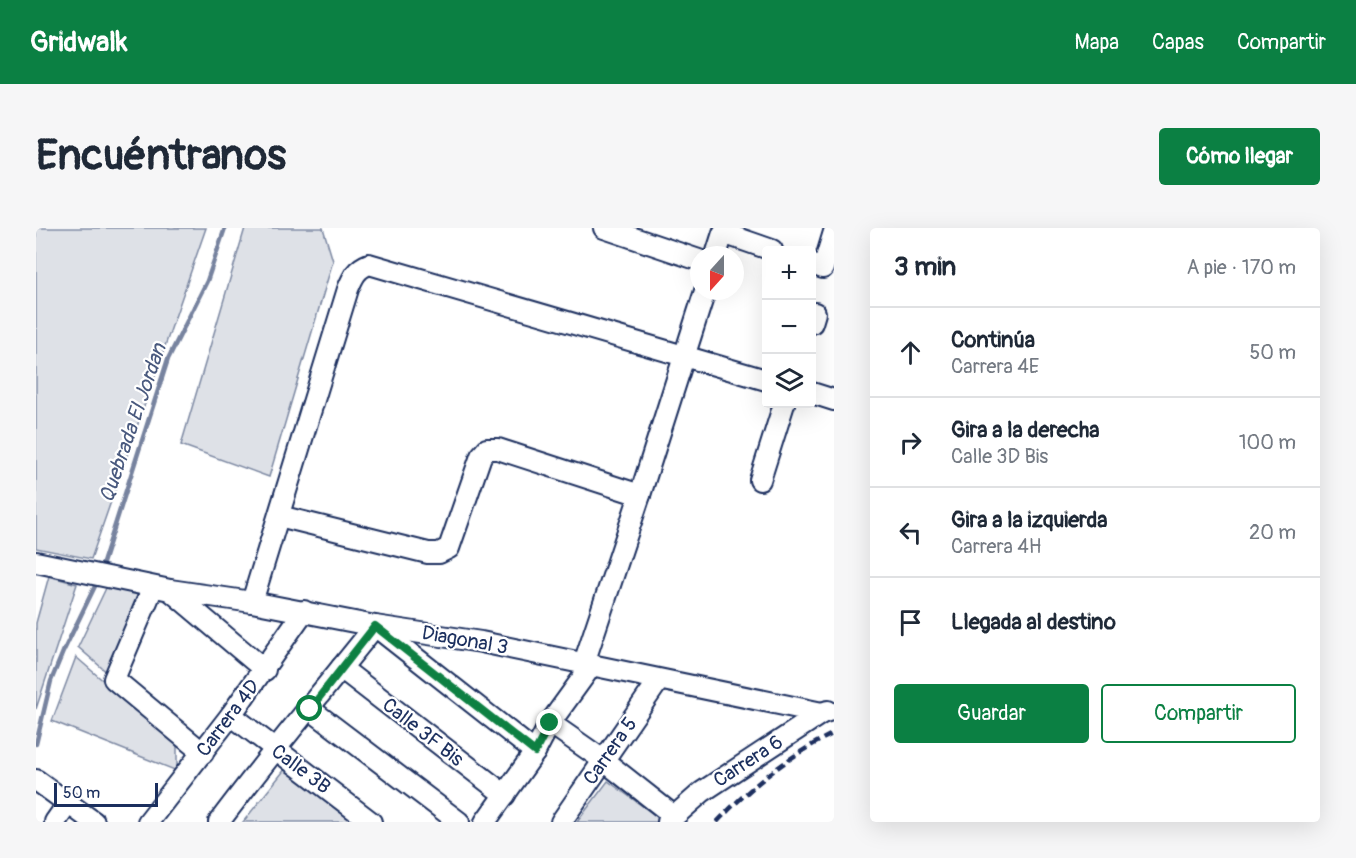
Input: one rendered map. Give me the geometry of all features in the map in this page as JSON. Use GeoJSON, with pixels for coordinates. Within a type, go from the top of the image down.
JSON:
{"type":"FeatureCollection","features":[{"type":"Feature","properties":{"kind":"street"},"geometry":{"type":"LineString","coordinates":[[604,228],[690,257]]}},
{"type":"Feature","properties":{"kind":"street"},"geometry":{"type":"LineString","coordinates":[[716,231],[762,247]]}},
{"type":"Feature","properties":{"kind":"street"},"geometry":{"type":"LineString","coordinates":[[823,268],[834,232]]}},
{"type":"Feature","properties":{"kind":"street"},"geometry":{"type":"LineString","coordinates":[[252,602],[348,289],[356,271],[369,264],[762,379]]}},
{"type":"Feature","properties":{"kind":"street"},"geometry":{"type":"LineString","coordinates":[[485,822],[535,752],[550,723],[588,664],[702,300]]}},
{"type":"Feature","properties":{"kind":"street"},"geometry":{"type":"LineString","coordinates":[[816,394],[834,400]]}},
{"type":"Feature","properties":{"kind":"street"},"geometry":{"type":"LineString","coordinates":[[760,480],[783,408]]}},
{"type":"Feature","properties":{"kind":"street"},"geometry":{"type":"LineString","coordinates":[[279,516],[439,554],[449,548],[481,456],[487,449],[498,448],[640,495]]}},
{"type":"Feature","properties":{"kind":"street","name":"Diagonal 3"},"geometry":{"type":"LineString","coordinates":[[37,567],[100,575],[162,588],[304,611],[375,626],[481,642],[659,680],[828,711]]}},
{"type":"Feature","properties":{"kind":"street"},"geometry":{"type":"LineString","coordinates":[[203,753],[114,679],[162,588],[265,670]]}},
{"type":"Feature","properties":{"kind":"street","name":"Carrera 4D"},"geometry":{"type":"LineString","coordinates":[[148,822],[231,716],[304,611]]}},
{"type":"Feature","properties":{"kind":"street"},"geometry":{"type":"LineString","coordinates":[[219,822],[274,748],[310,709],[375,626],[535,752]]}},
{"type":"Feature","properties":{"kind":"street","name":"Calle 3F Bis"},"geometry":{"type":"LineString","coordinates":[[341,668],[505,795]]}},
{"type":"Feature","properties":{"kind":"street","name":"Carrera 5"},"geometry":{"type":"LineString","coordinates":[[561,822],[659,680]]}},
{"type":"Feature","properties":{"kind":"street"},"geometry":{"type":"LineString","coordinates":[[310,709],[459,822]]}},
{"type":"Feature","properties":{"kind":"street","name":"Carrera 6"},"geometry":{"type":"LineString","coordinates":[[671,819],[702,792],[828,711]]}},
{"type":"Feature","properties":{"kind":"street","name":"Calle 3B"},"geometry":{"type":"LineString","coordinates":[[231,716],[370,822]]}},
{"type":"Feature","properties":{"kind":"street"},"geometry":{"type":"LineString","coordinates":[[550,723],[603,760],[671,819]]}},
{"type":"Feature","properties":{"kind":"street"},"geometry":{"type":"LineString","coordinates":[[37,781],[94,822]]}},
{"type":"Feature","properties":{"kind":"street"},"geometry":{"type":"LineString","coordinates":[[55,822],[69,802]]}},
{"type":"Feature","properties":{"kind":"shaded area"},"geometry":{"type":"Polygon","coordinates":[[[36,228],[206,228],[91,559],[36,548],[36,228]]]}},
{"type":"Feature","properties":{"kind":"shaded area"},"geometry":{"type":"Polygon","coordinates":[[[245,228],[323,228],[333,261],[269,477],[181,445],[245,228]]]}},
{"type":"Feature","properties":{"kind":"shaded area"},"geometry":{"type":"Polygon","coordinates":[[[49,576],[77,584],[36,709],[36,623],[49,576]]]}},
{"type":"Feature","properties":{"kind":"shaded area"},"geometry":{"type":"Polygon","coordinates":[[[107,586],[143,594],[110,675],[78,647],[107,586]]]}},
{"type":"Feature","properties":{"kind":"shaded area"},"geometry":{"type":"Polygon","coordinates":[[[76,657],[177,745],[177,771],[52,721],[76,657]]]}},
{"type":"Feature","properties":{"kind":"shaded area"},"geometry":{"type":"Polygon","coordinates":[[[286,768],[355,822],[243,822],[286,768]]]}},
{"type":"Feature","properties":{"kind":"shaded area"},"geometry":{"type":"Polygon","coordinates":[[[608,781],[664,822],[577,822],[608,781]]]}},
{"type":"Feature","properties":{"kind":"waterway","name":"Quebrada El Jordan"},"geometry":{"type":"LineString","coordinates":[[103,563],[168,359],[207,281],[225,228]]}},
{"type":"Feature","properties":{"kind":"waterway","name":"Quebrada El Jordan"},"geometry":{"type":"LineString","coordinates":[[36,744],[51,681],[97,582]]}},
{"type":"Feature","properties":{"kind":"railway"},"geometry":{"type":"LineString","coordinates":[[717,822],[772,772],[802,751],[834,733]]}},
{"type":"Feature","properties":{"kind":"route"},"geometry":{"type":"LineString","coordinates":[[310,709],[375,626],[535,752],[550,723]]}}]}
